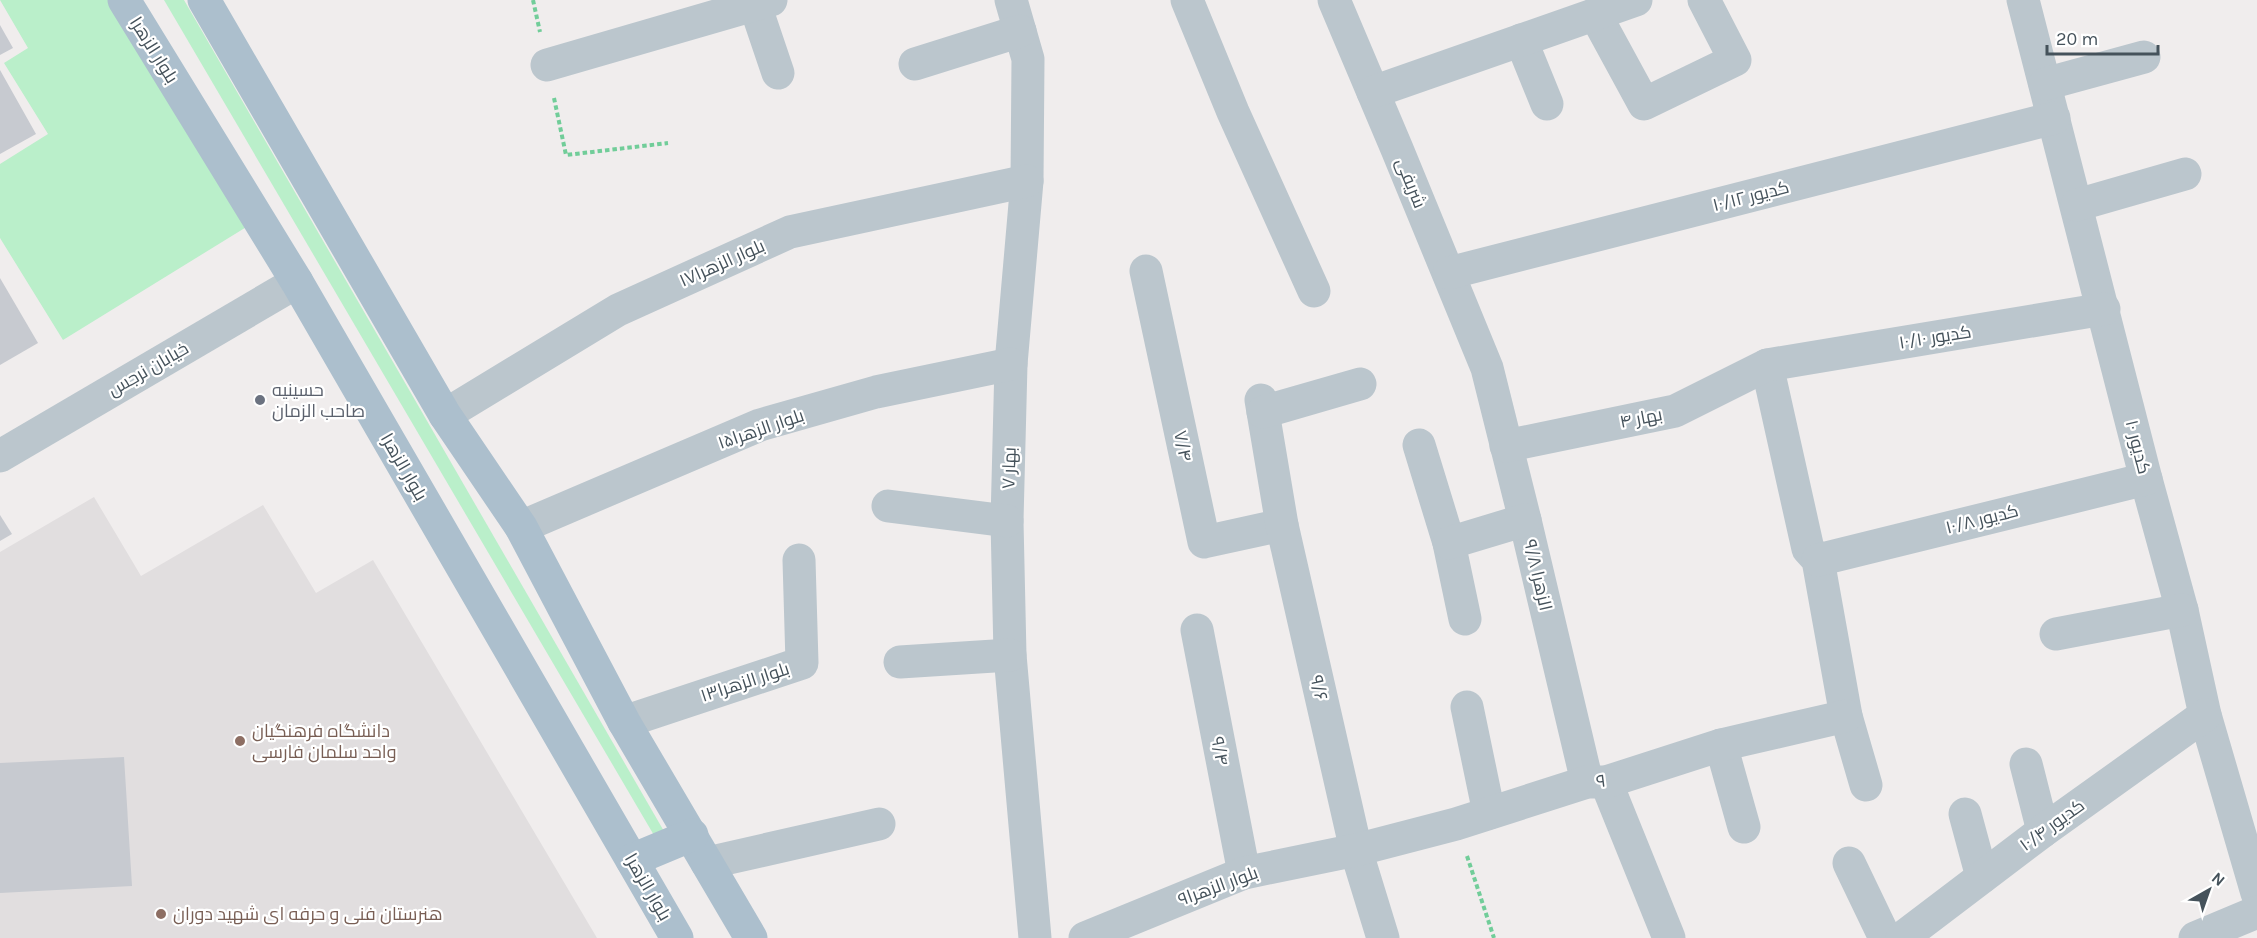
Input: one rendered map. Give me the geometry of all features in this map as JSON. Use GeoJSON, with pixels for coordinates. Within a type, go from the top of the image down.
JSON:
{"type":"FeatureCollection","features":[{"type":"Feature","properties":{"kind":"main road","name":"بلوار الزهرا"},"geometry":{"type":"LineString","coordinates":[[124,0],[297,282],[677,938]]}},
{"type":"Feature","properties":{"kind":"main road"},"geometry":{"type":"LineString","coordinates":[[204,0],[445,415],[521,527],[624,722],[751,938]]}},
{"type":"Feature","properties":{"kind":"main road"},"geometry":{"type":"LineString","coordinates":[[632,860],[700,849]]}},
{"type":"Feature","properties":{"kind":"street","name":"بهار ۷"},"geometry":{"type":"LineString","coordinates":[[1011,0],[1028,59],[1027,181],[1011,364],[1007,521],[1010,655],[1035,938]]}},
{"type":"Feature","properties":{"kind":"street"},"geometry":{"type":"LineString","coordinates":[[1187,0],[1233,112],[1314,291]]}},
{"type":"Feature","properties":{"kind":"street","name":"شریفی"},"geometry":{"type":"LineString","coordinates":[[1334,0],[1449,273],[1486,368]]}},
{"type":"Feature","properties":{"kind":"street"},"geometry":{"type":"LineString","coordinates":[[1373,92],[1636,0]]}},
{"type":"Feature","properties":{"kind":"street"},"geometry":{"type":"LineString","coordinates":[[1595,14],[1644,104],[1735,60],[1704,0]]}},
{"type":"Feature","properties":{"kind":"street","name":"کدیور ۱۰"},"geometry":{"type":"LineString","coordinates":[[2023,0],[2182,610],[2205,715],[2257,893]]}},
{"type":"Feature","properties":{"kind":"street"},"geometry":{"type":"LineString","coordinates":[[547,65],[763,2],[778,73]]}},
{"type":"Feature","properties":{"kind":"street"},"geometry":{"type":"LineString","coordinates":[[915,64],[1020,31]]}},
{"type":"Feature","properties":{"kind":"street"},"geometry":{"type":"LineString","coordinates":[[1521,40],[1547,104]]}},
{"type":"Feature","properties":{"kind":"street"},"geometry":{"type":"LineString","coordinates":[[2045,84],[2144,57]]}},
{"type":"Feature","properties":{"kind":"street","name":"کدیور ۱۰/۱۲"},"geometry":{"type":"LineString","coordinates":[[1449,273],[2054,118]]}},
{"type":"Feature","properties":{"kind":"street"},"geometry":{"type":"LineString","coordinates":[[2077,206],[2185,174]]}},
{"type":"Feature","properties":{"kind":"street","name":"بلوار الزهرا۱۷"},"geometry":{"type":"LineString","coordinates":[[445,415],[618,310],[790,232],[1027,181]]}},
{"type":"Feature","properties":{"kind":"street","name":"۷/۴"},"geometry":{"type":"LineString","coordinates":[[1146,271],[1204,542],[1282,525]]}},
{"type":"Feature","properties":{"kind":"street","name":"خیابان نرجس"},"geometry":{"type":"LineString","coordinates":[[0,456],[297,282]]}},
{"type":"Feature","properties":{"kind":"street","name":"کدیور ۱۰/۱۰"},"geometry":{"type":"LineString","coordinates":[[1767,365],[2104,309]]}},
{"type":"Feature","properties":{"kind":"street","name":"بلوار الزهرا۱۵"},"geometry":{"type":"LineString","coordinates":[[521,527],[760,425],[876,392],[1011,364]]}},
{"type":"Feature","properties":{"kind":"street"},"geometry":{"type":"LineString","coordinates":[[1767,365],[1809,549],[1818,560],[1846,716],[1866,785]]}},
{"type":"Feature","properties":{"kind":"street","name":"بهار ۴"},"geometry":{"type":"LineString","coordinates":[[1506,446],[1675,411],[1767,365]]}},
{"type":"Feature","properties":{"kind":"street","name":"الزهرا ۹/۸"},"geometry":{"type":"LineString","coordinates":[[1486,368],[1596,782],[1668,938]]}},
{"type":"Feature","properties":{"kind":"street","name":"۹/۶"},"geometry":{"type":"LineString","coordinates":[[1360,384],[1262,406],[1282,525],[1356,850],[1383,938]]}},
{"type":"Feature","properties":{"kind":"street"},"geometry":{"type":"LineString","coordinates":[[1419,445],[1449,543],[1465,619]]}},
{"type":"Feature","properties":{"kind":"street","name":"کدیور ۱۰/۸"},"geometry":{"type":"LineString","coordinates":[[1818,560],[2146,479]]}},
{"type":"Feature","properties":{"kind":"street"},"geometry":{"type":"LineString","coordinates":[[888,506],[1007,521]]}},
{"type":"Feature","properties":{"kind":"street"},"geometry":{"type":"LineString","coordinates":[[1449,543],[1525,520]]}},
{"type":"Feature","properties":{"kind":"street","name":"بلوار الزهرا۱۳"},"geometry":{"type":"LineString","coordinates":[[624,722],[802,663],[799,560]]}},
{"type":"Feature","properties":{"kind":"street"},"geometry":{"type":"LineString","coordinates":[[2056,634],[2182,610]]}},
{"type":"Feature","properties":{"kind":"street","name":"۹/۴"},"geometry":{"type":"LineString","coordinates":[[1197,630],[1244,873]]}},
{"type":"Feature","properties":{"kind":"street"},"geometry":{"type":"LineString","coordinates":[[900,662],[1010,655]]}},
{"type":"Feature","properties":{"kind":"street"},"geometry":{"type":"LineString","coordinates":[[1467,707],[1489,813]]}},
{"type":"Feature","properties":{"kind":"street","name":"کدیور ۱۰/۴"},"geometry":{"type":"LineString","coordinates":[[1917,934],[1982,877],[2205,715]]}},
{"type":"Feature","properties":{"kind":"street","name":"۹"},"geometry":{"type":"LineString","coordinates":[[1356,850],[1456,824],[1721,745],[1846,716]]}},
{"type":"Feature","properties":{"kind":"street"},"geometry":{"type":"LineString","coordinates":[[1721,745],[1744,827]]}},
{"type":"Feature","properties":{"kind":"street"},"geometry":{"type":"LineString","coordinates":[[2026,764],[2043,831]]}},
{"type":"Feature","properties":{"kind":"street"},"geometry":{"type":"LineString","coordinates":[[1965,814],[1982,877]]}},
{"type":"Feature","properties":{"kind":"street"},"geometry":{"type":"LineString","coordinates":[[700,849],[879,824]]}},
{"type":"Feature","properties":{"kind":"street","name":"بلوار الزهرا۹"},"geometry":{"type":"LineString","coordinates":[[1085,938],[1244,873],[1356,850]]}},
{"type":"Feature","properties":{"kind":"street"},"geometry":{"type":"LineString","coordinates":[[1849,862],[1885,938]]}},
{"type":"Feature","properties":{"kind":"street"},"geometry":{"type":"LineString","coordinates":[[2194,938],[2257,912]]}},
{"type":"Feature","properties":{"kind":"path"},"geometry":{"type":"LineString","coordinates":[[533,0],[566,155],[668,142]]}},
{"type":"Feature","properties":{"kind":"path"},"geometry":{"type":"LineString","coordinates":[[1456,824],[1494,938]]}},
{"type":"Feature","properties":{"kind":"shaded area","name":"دانشگاه فرهنگیان واحد سلمان فارسی"},"geometry":{"type":"Polygon","coordinates":[[[94,497],[141,576],[263,505],[316,593],[373,560],[597,938],[0,938],[0,552],[94,497]]]}},
{"type":"Feature","properties":{"kind":"green space"},"geometry":{"type":"Polygon","coordinates":[[[0,0],[108,0],[248,226],[63,340],[0,238],[0,164],[48,134],[4,63],[28,48],[0,0]]]}},
{"type":"Feature","properties":{"kind":"green space"},"geometry":{"type":"Polygon","coordinates":[[[164,0],[184,0],[665,833],[655,837],[164,0]]]}},
{"type":"Feature","properties":{"kind":"building"},"geometry":{"type":"Polygon","coordinates":[[[0,25],[13,48],[0,55],[0,25]]]}},
{"type":"Feature","properties":{"kind":"building"},"geometry":{"type":"Polygon","coordinates":[[[0,70],[36,134],[0,154],[0,70]]]}},
{"type":"Feature","properties":{"kind":"building"},"geometry":{"type":"Polygon","coordinates":[[[0,278],[38,343],[0,365],[0,278]]]}},
{"type":"Feature","properties":{"kind":"building"},"geometry":{"type":"Polygon","coordinates":[[[0,515],[12,534],[0,541],[0,515]]]}},
{"type":"Feature","properties":{"kind":"building"},"geometry":{"type":"Polygon","coordinates":[[[124,757],[132,886],[0,893],[0,763],[124,757]]]}},
{"type":"Feature","properties":{"kind":"place","name":"حسینیه صاحب الزمان"},"geometry":{"type":"Point","coordinates":[260,400]}},
{"type":"Feature","properties":{"kind":"place","name":"دانشگاه فرهنگیان واحد سلمان فارسی"},"geometry":{"type":"Point","coordinates":[240,741]}},
{"type":"Feature","properties":{"kind":"place","name":"هنرستان فنی و حرفه ای شهید دوران"},"geometry":{"type":"Point","coordinates":[161,914]}}]}
